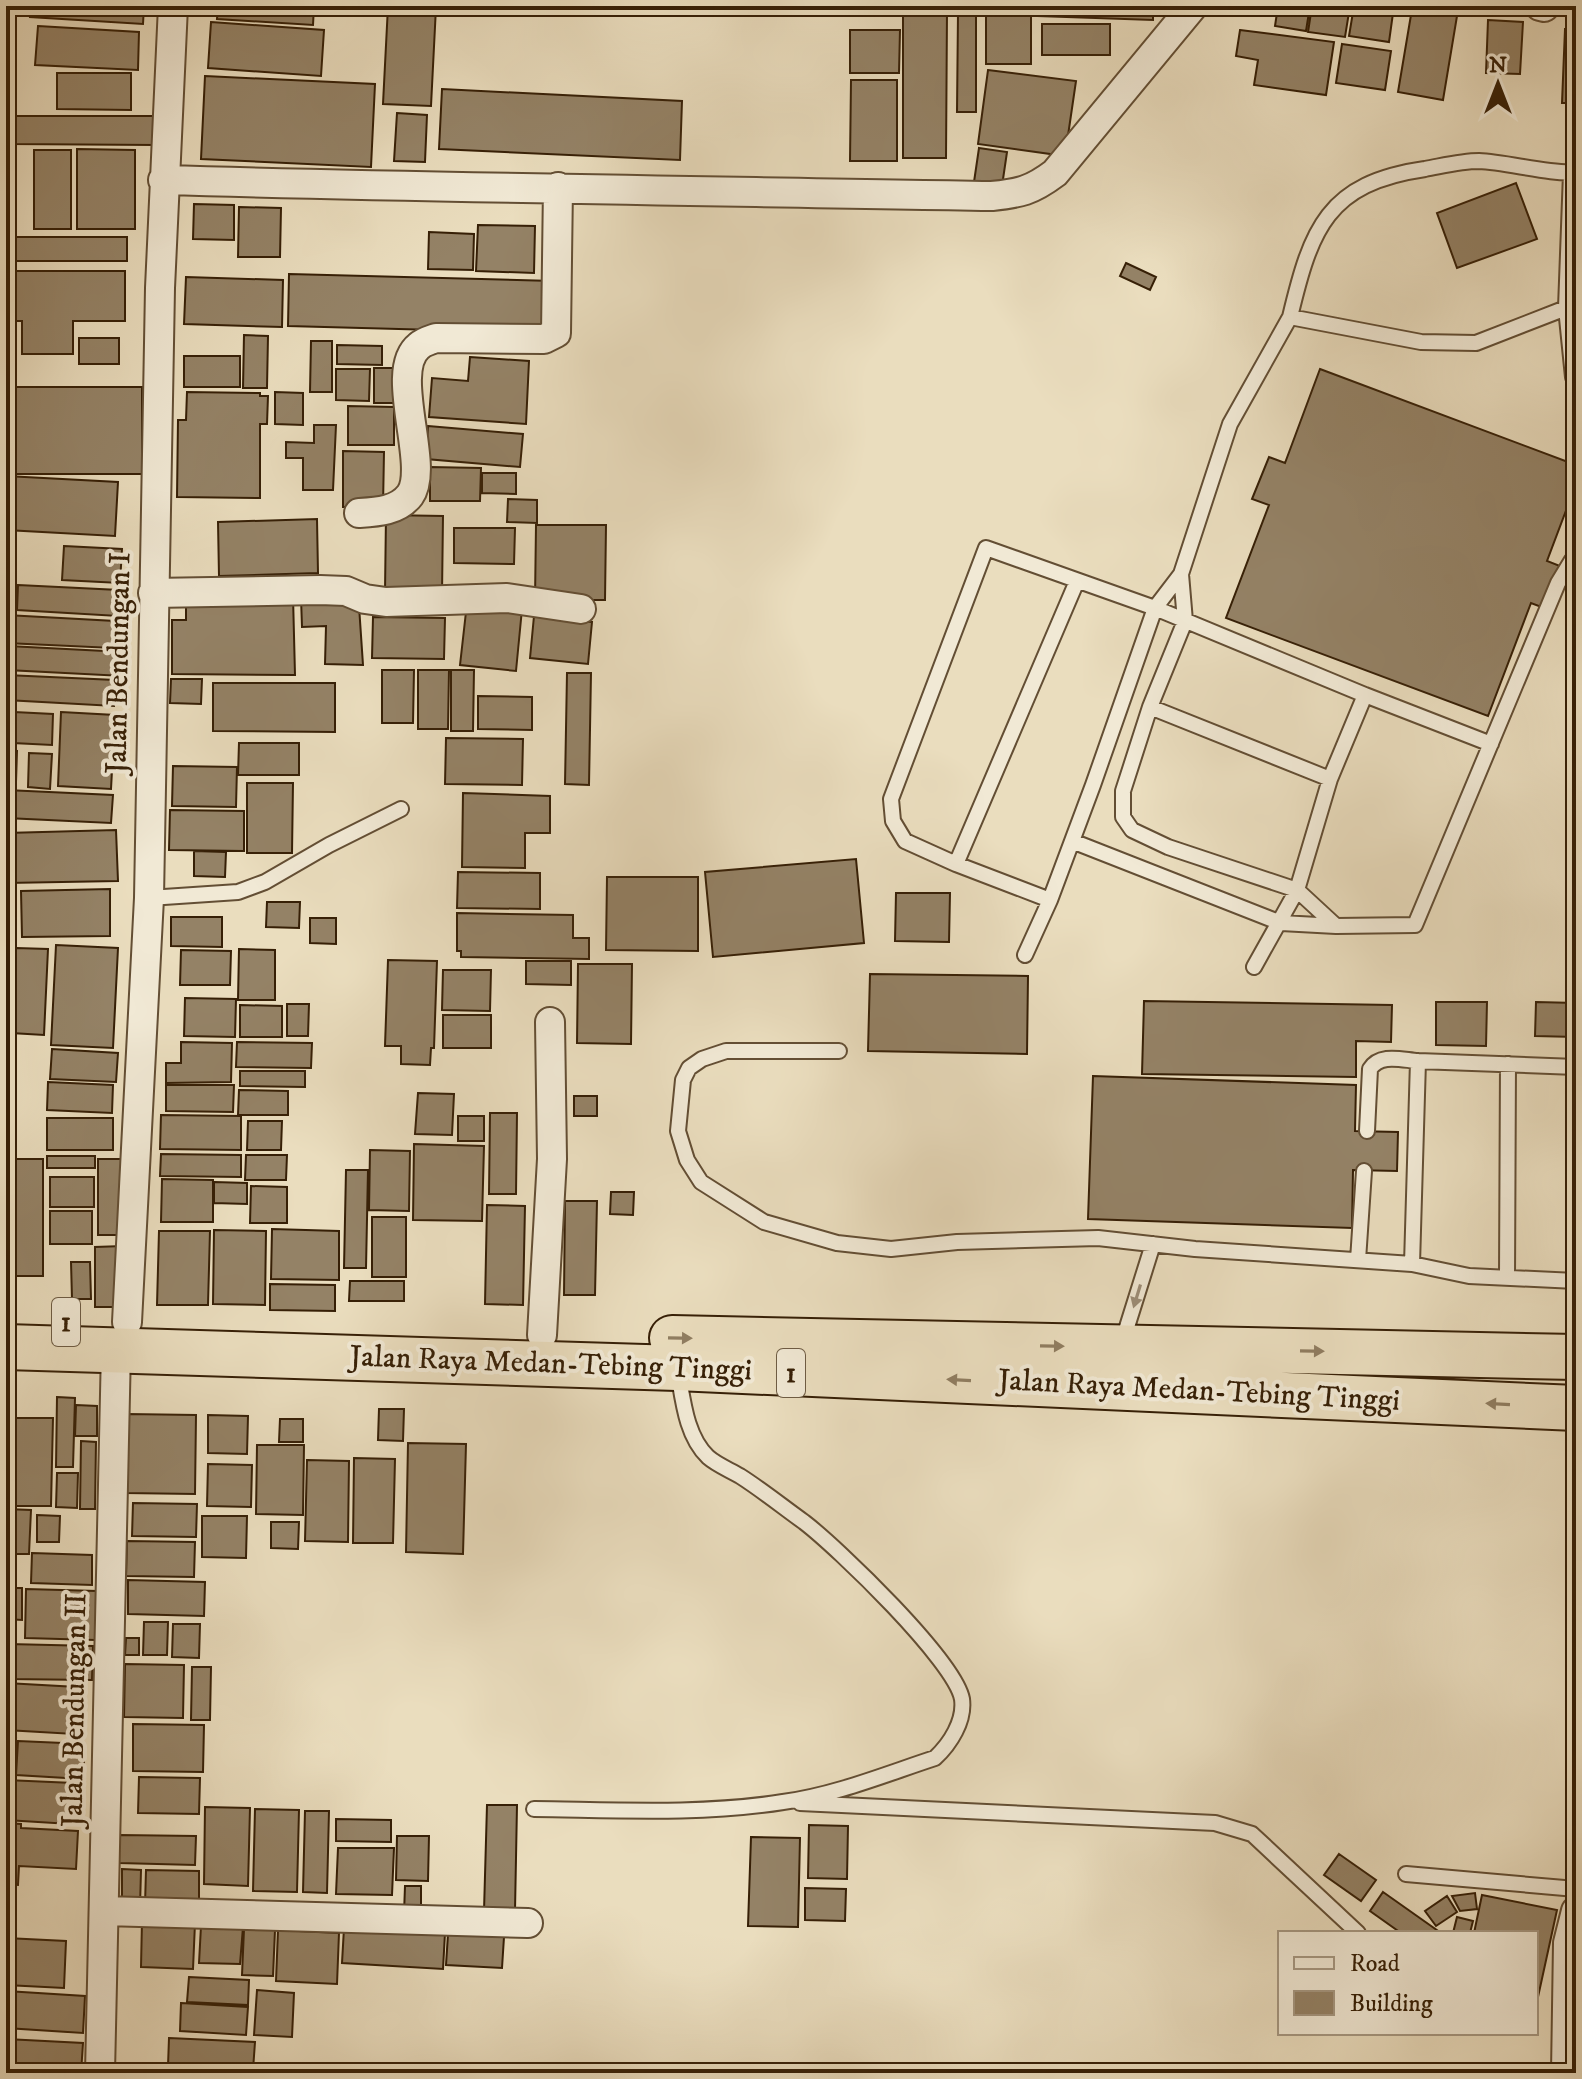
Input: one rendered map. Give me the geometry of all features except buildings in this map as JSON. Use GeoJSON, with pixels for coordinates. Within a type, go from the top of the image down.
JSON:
{"type":"FeatureCollection","features":[{"type":"Feature","properties":{"kind":"highway","name":"Jalan Raya Medan-Tebing Tinggi"},"geometry":{"type":"LineString","coordinates":[[6,1321],[122,1335],[677,1368],[1576,1408]]}},
{"type":"Feature","properties":{"kind":"highway","name":"Jalan Raya Medan-Tebing Tinggi"},"geometry":{"type":"LineString","coordinates":[[6,1347],[122,1335],[542,1335],[1576,1357]]}},
{"type":"Feature","properties":{"kind":"street","name":"Jalan Bendungan I"},"geometry":{"type":"LineString","coordinates":[[122,1335],[149,898],[163,180],[173,6]]}},
{"type":"Feature","properties":{"kind":"street"},"geometry":{"type":"LineString","coordinates":[[163,180],[456,188],[558,187],[992,196],[1021,193],[1055,173],[1193,6]]}},
{"type":"Feature","properties":{"kind":"street"},"geometry":{"type":"LineString","coordinates":[[359,513],[385,511],[401,503],[412,492],[415,465],[408,406],[409,363],[420,344],[436,338],[544,339],[556,333],[558,187]]}},
{"type":"Feature","properties":{"kind":"street"},"geometry":{"type":"LineString","coordinates":[[153,593],[320,590],[346,591],[365,599],[386,602],[507,598],[581,609]]}},
{"type":"Feature","properties":{"kind":"street"},"geometry":{"type":"LineString","coordinates":[[542,1335],[552,1159],[550,1022]]}},
{"type":"Feature","properties":{"kind":"street","name":"Jalan Bendungan II"},"geometry":{"type":"LineString","coordinates":[[100,2073],[122,1335]]}},
{"type":"Feature","properties":{"kind":"street"},"geometry":{"type":"LineString","coordinates":[[104,1911],[528,1923]]}},
{"type":"Feature","properties":{"kind":"street"},"geometry":{"type":"LineString","coordinates":[[1566,2073],[1568,1943],[1576,1911]]}},
{"type":"Feature","properties":{"kind":"lane"},"geometry":{"type":"LineString","coordinates":[[1025,955],[1050,900],[1126,698],[1155,608],[1181,574],[1230,424],[1290,317],[1304,259],[1324,219],[1361,186],[1399,173],[1477,161],[1574,173],[1566,308],[1576,382]]}},
{"type":"Feature","properties":{"kind":"lane"},"geometry":{"type":"LineString","coordinates":[[1290,317],[1421,342],[1476,343],[1566,308]]}},
{"type":"Feature","properties":{"kind":"lane"},"geometry":{"type":"LineString","coordinates":[[1050,900],[905,841],[893,821],[891,799],[986,548],[1155,608],[1491,744]]}},
{"type":"Feature","properties":{"kind":"lane"},"geometry":{"type":"LineString","coordinates":[[1072,841],[1281,923],[1415,925],[1558,583],[1572,560]]}},
{"type":"Feature","properties":{"kind":"lane"},"geometry":{"type":"LineString","coordinates":[[1181,574],[1185,621],[1150,707],[1123,791],[1123,817],[1132,830],[1168,847],[1297,890],[1336,926]]}},
{"type":"Feature","properties":{"kind":"lane"},"geometry":{"type":"LineString","coordinates":[[956,864],[1077,581]]}},
{"type":"Feature","properties":{"kind":"lane"},"geometry":{"type":"LineString","coordinates":[[1254,967],[1297,890],[1330,779],[1365,695]]}},
{"type":"Feature","properties":{"kind":"lane"},"geometry":{"type":"LineString","coordinates":[[1150,707],[1330,779]]}},
{"type":"Feature","properties":{"kind":"lane"},"geometry":{"type":"LineString","coordinates":[[149,898],[238,892],[265,882],[401,809]]}},
{"type":"Feature","properties":{"kind":"lane"},"geometry":{"type":"LineString","coordinates":[[839,1051],[726,1051],[702,1059],[689,1068],[683,1080],[678,1131],[687,1160],[701,1182],[764,1222],[837,1243],[891,1249],[957,1242],[1098,1238],[1412,1264],[1469,1276],[1576,1281]]}},
{"type":"Feature","properties":{"kind":"lane"},"geometry":{"type":"LineString","coordinates":[[1367,1131],[1370,1069],[1374,1062],[1382,1058],[1576,1067]]}},
{"type":"Feature","properties":{"kind":"lane"},"geometry":{"type":"LineString","coordinates":[[1412,1264],[1418,1061]]}},
{"type":"Feature","properties":{"kind":"lane"},"geometry":{"type":"LineString","coordinates":[[1507,1278],[1508,1064]]}},
{"type":"Feature","properties":{"kind":"lane"},"geometry":{"type":"LineString","coordinates":[[1358,1260],[1364,1171]]}},
{"type":"Feature","properties":{"kind":"lane"},"geometry":{"type":"LineString","coordinates":[[1121,1347],[1153,1244]]}},
{"type":"Feature","properties":{"kind":"lane"},"geometry":{"type":"LineString","coordinates":[[677,1368],[692,1432],[708,1457],[808,1525],[903,1616],[940,1659],[961,1695],[958,1725],[935,1758],[865,1781],[784,1802]]}},
{"type":"Feature","properties":{"kind":"lane"},"geometry":{"type":"LineString","coordinates":[[534,1809],[666,1811],[784,1802],[1215,1823],[1252,1834],[1356,1931]]}},
{"type":"Feature","properties":{"kind":"lane"},"geometry":{"type":"LineString","coordinates":[[1406,1874],[1576,1889]]}}]}
